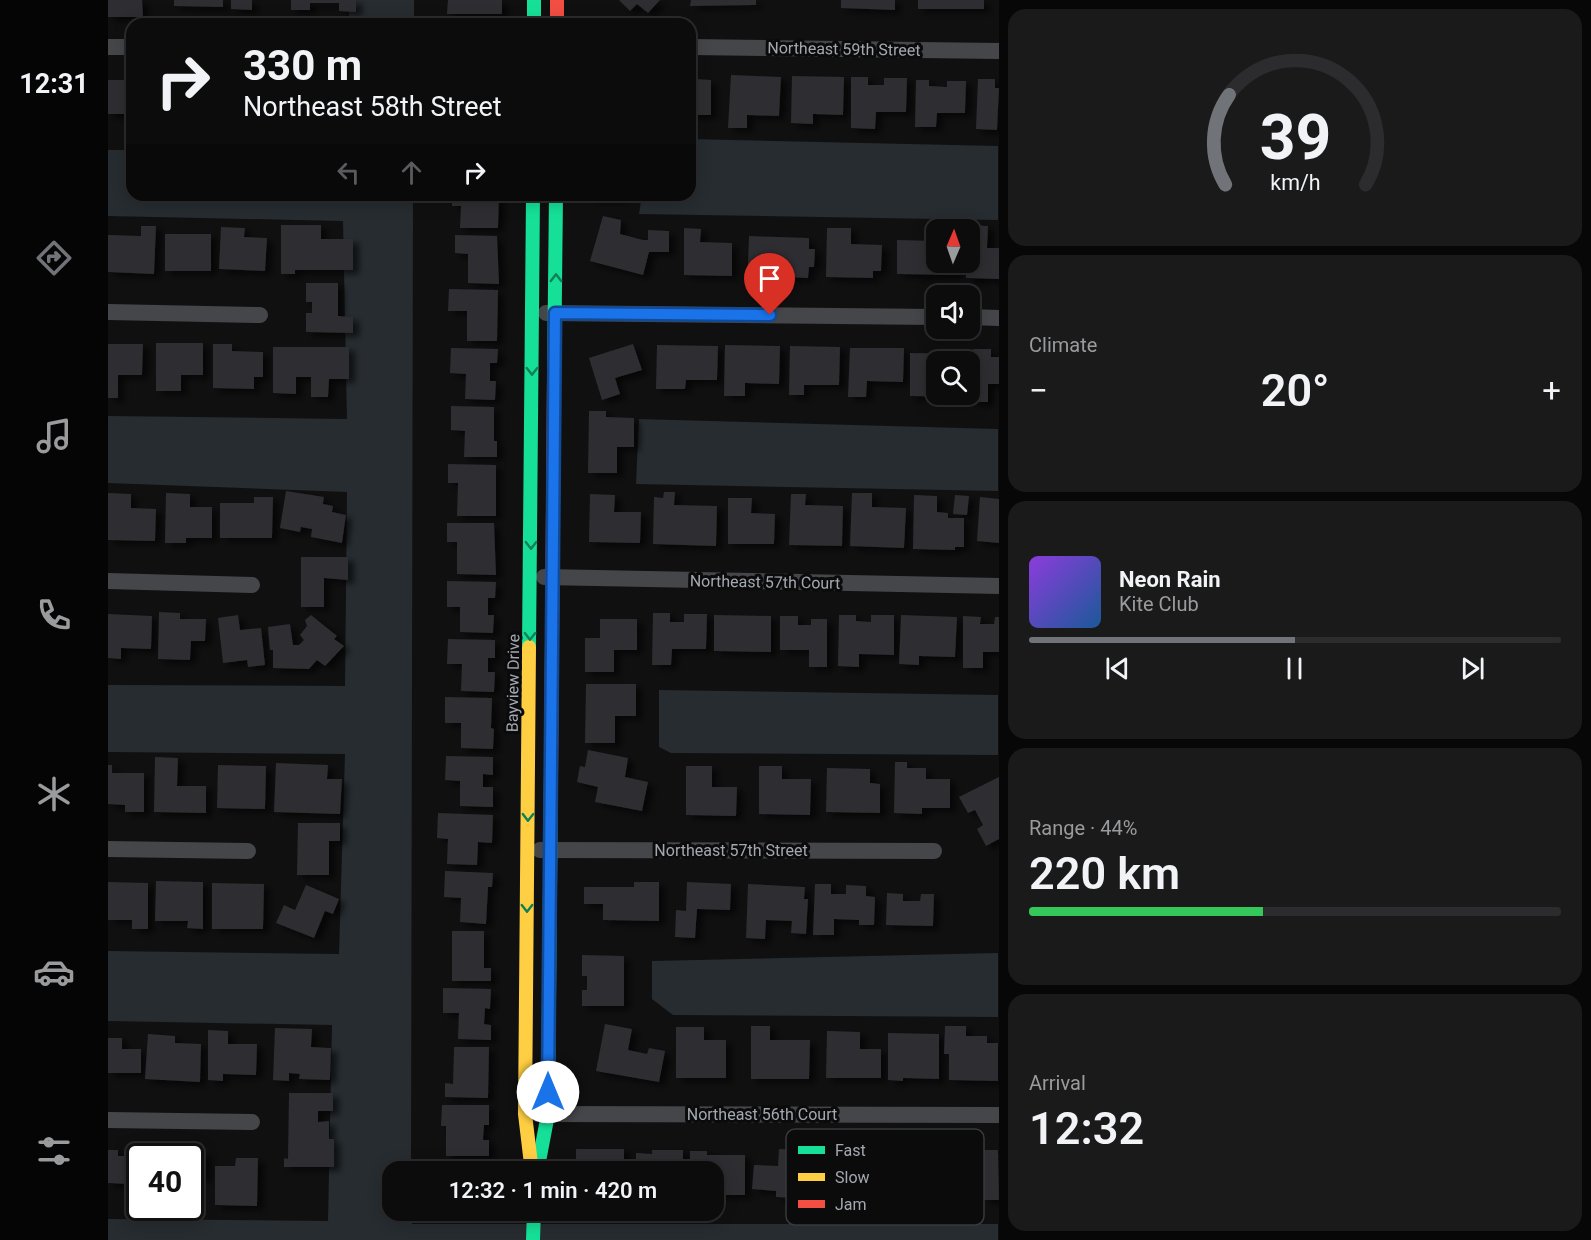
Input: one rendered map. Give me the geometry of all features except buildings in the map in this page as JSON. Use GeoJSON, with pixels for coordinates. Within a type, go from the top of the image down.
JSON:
{"type":"FeatureCollection","features":[{"type":"Feature","properties":{"kind":"street"},"geometry":{"type":"LineString","coordinates":[[534,0],[534,18]]}},
{"type":"Feature","properties":{"kind":"street"},"geometry":{"type":"LineString","coordinates":[[557,0],[557,18]]}},
{"type":"Feature","properties":{"kind":"street","name":"Northeast 59th Street"},"geometry":{"type":"LineString","coordinates":[[696,46],[999,51]]}},
{"type":"Feature","properties":{"kind":"street"},"geometry":{"type":"LineString","coordinates":[[108,47],[126,47]]}},
{"type":"Feature","properties":{"kind":"street","name":"Bayview Drive"},"geometry":{"type":"LineString","coordinates":[[531,1161],[525,1114],[533,201]]}},
{"type":"Feature","properties":{"kind":"street"},"geometry":{"type":"LineString","coordinates":[[539,1161],[548,1114],[556,201]]}},
{"type":"Feature","properties":{"kind":"street"},"geometry":{"type":"LineString","coordinates":[[108,312],[260,315]]}},
{"type":"Feature","properties":{"kind":"street"},"geometry":{"type":"LineString","coordinates":[[533,313],[926,317]]}},
{"type":"Feature","properties":{"kind":"street"},"geometry":{"type":"LineString","coordinates":[[980,317],[999,318]]}},
{"type":"Feature","properties":{"kind":"street"},"geometry":{"type":"LineString","coordinates":[[532,430],[555,430]]}},
{"type":"Feature","properties":{"kind":"street","name":"Northeast 57th Court"},"geometry":{"type":"LineString","coordinates":[[531,577],[999,586]]}},
{"type":"Feature","properties":{"kind":"street"},"geometry":{"type":"LineString","coordinates":[[108,582],[252,585]]}},
{"type":"Feature","properties":{"kind":"street"},"geometry":{"type":"LineString","coordinates":[[530,704],[552,704]]}},
{"type":"Feature","properties":{"kind":"street"},"geometry":{"type":"LineString","coordinates":[[108,849],[248,851]]}},
{"type":"Feature","properties":{"kind":"street","name":"Northeast 57th Street"},"geometry":{"type":"LineString","coordinates":[[528,849],[934,851]]}},
{"type":"Feature","properties":{"kind":"street"},"geometry":{"type":"LineString","coordinates":[[526,985],[549,985]]}},
{"type":"Feature","properties":{"kind":"street","name":"Northeast 56th Court"},"geometry":{"type":"LineString","coordinates":[[525,1114],[999,1115]]}},
{"type":"Feature","properties":{"kind":"street"},"geometry":{"type":"LineString","coordinates":[[108,1120],[252,1122]]}},
{"type":"Feature","properties":{"kind":"street"},"geometry":{"type":"LineString","coordinates":[[533,1240],[534,1221]]}},
{"type":"Feature","properties":{"kind":"shaded area"},"geometry":{"type":"Polygon","coordinates":[[[349,0],[414,0],[414,18],[349,18],[349,0]]]}},
{"type":"Feature","properties":{"kind":"shaded area"},"geometry":{"type":"Polygon","coordinates":[[[696,139],[998,146],[998,220],[639,214],[641,201],[696,201],[696,139]]]}},
{"type":"Feature","properties":{"kind":"shaded area"},"geometry":{"type":"Polygon","coordinates":[[[108,150],[126,150],[126,201],[413,201],[411,1161],[382,1161],[382,1221],[412,1221],[412,1224],[998,1224],[998,1240],[108,1240],[108,1219],[126,1219],[126,1221],[328,1221],[332,1025],[108,1021],[108,951],[339,954],[345,754],[108,752],[108,685],[345,686],[347,492],[108,483],[108,416],[347,419],[343,221],[108,216],[108,150]]]}},
{"type":"Feature","properties":{"kind":"shaded area"},"geometry":{"type":"Polygon","coordinates":[[[639,419],[998,429],[998,491],[636,484],[639,419]]]}},
{"type":"Feature","properties":{"kind":"shaded area"},"geometry":{"type":"Polygon","coordinates":[[[659,690],[998,695],[998,755],[671,753],[659,747],[659,690]]]}},
{"type":"Feature","properties":{"kind":"shaded area"},"geometry":{"type":"Polygon","coordinates":[[[998,953],[998,1017],[673,1015],[652,999],[652,961],[998,953]]]}},
{"type":"Feature","properties":{"kind":"traffic: fast"},"geometry":{"type":"LineString","coordinates":[[534,0],[534,18]]}},
{"type":"Feature","properties":{"kind":"traffic: fast"},"geometry":{"type":"LineString","coordinates":[[529,647],[533,201]]}},
{"type":"Feature","properties":{"kind":"traffic: fast"},"geometry":{"type":"LineString","coordinates":[[554,377],[556,201]]}},
{"type":"Feature","properties":{"kind":"traffic: fast"},"geometry":{"type":"LineString","coordinates":[[539,1161],[548,1114],[551,774]]}},
{"type":"Feature","properties":{"kind":"traffic: fast"},"geometry":{"type":"LineString","coordinates":[[533,1240],[534,1221]]}},
{"type":"Feature","properties":{"kind":"traffic: slow"},"geometry":{"type":"LineString","coordinates":[[529,647],[525,1114],[531,1161]]}},
{"type":"Feature","properties":{"kind":"traffic: jam"},"geometry":{"type":"LineString","coordinates":[[557,0],[557,18]]}},
{"type":"Feature","properties":{"kind":"traffic: jam"},"geometry":{"type":"LineString","coordinates":[[551,774],[554,377]]}},
{"type":"Feature","properties":{"kind":"route"},"geometry":{"type":"LineString","coordinates":[[548,1092],[555,313],[770,315]]}}]}
